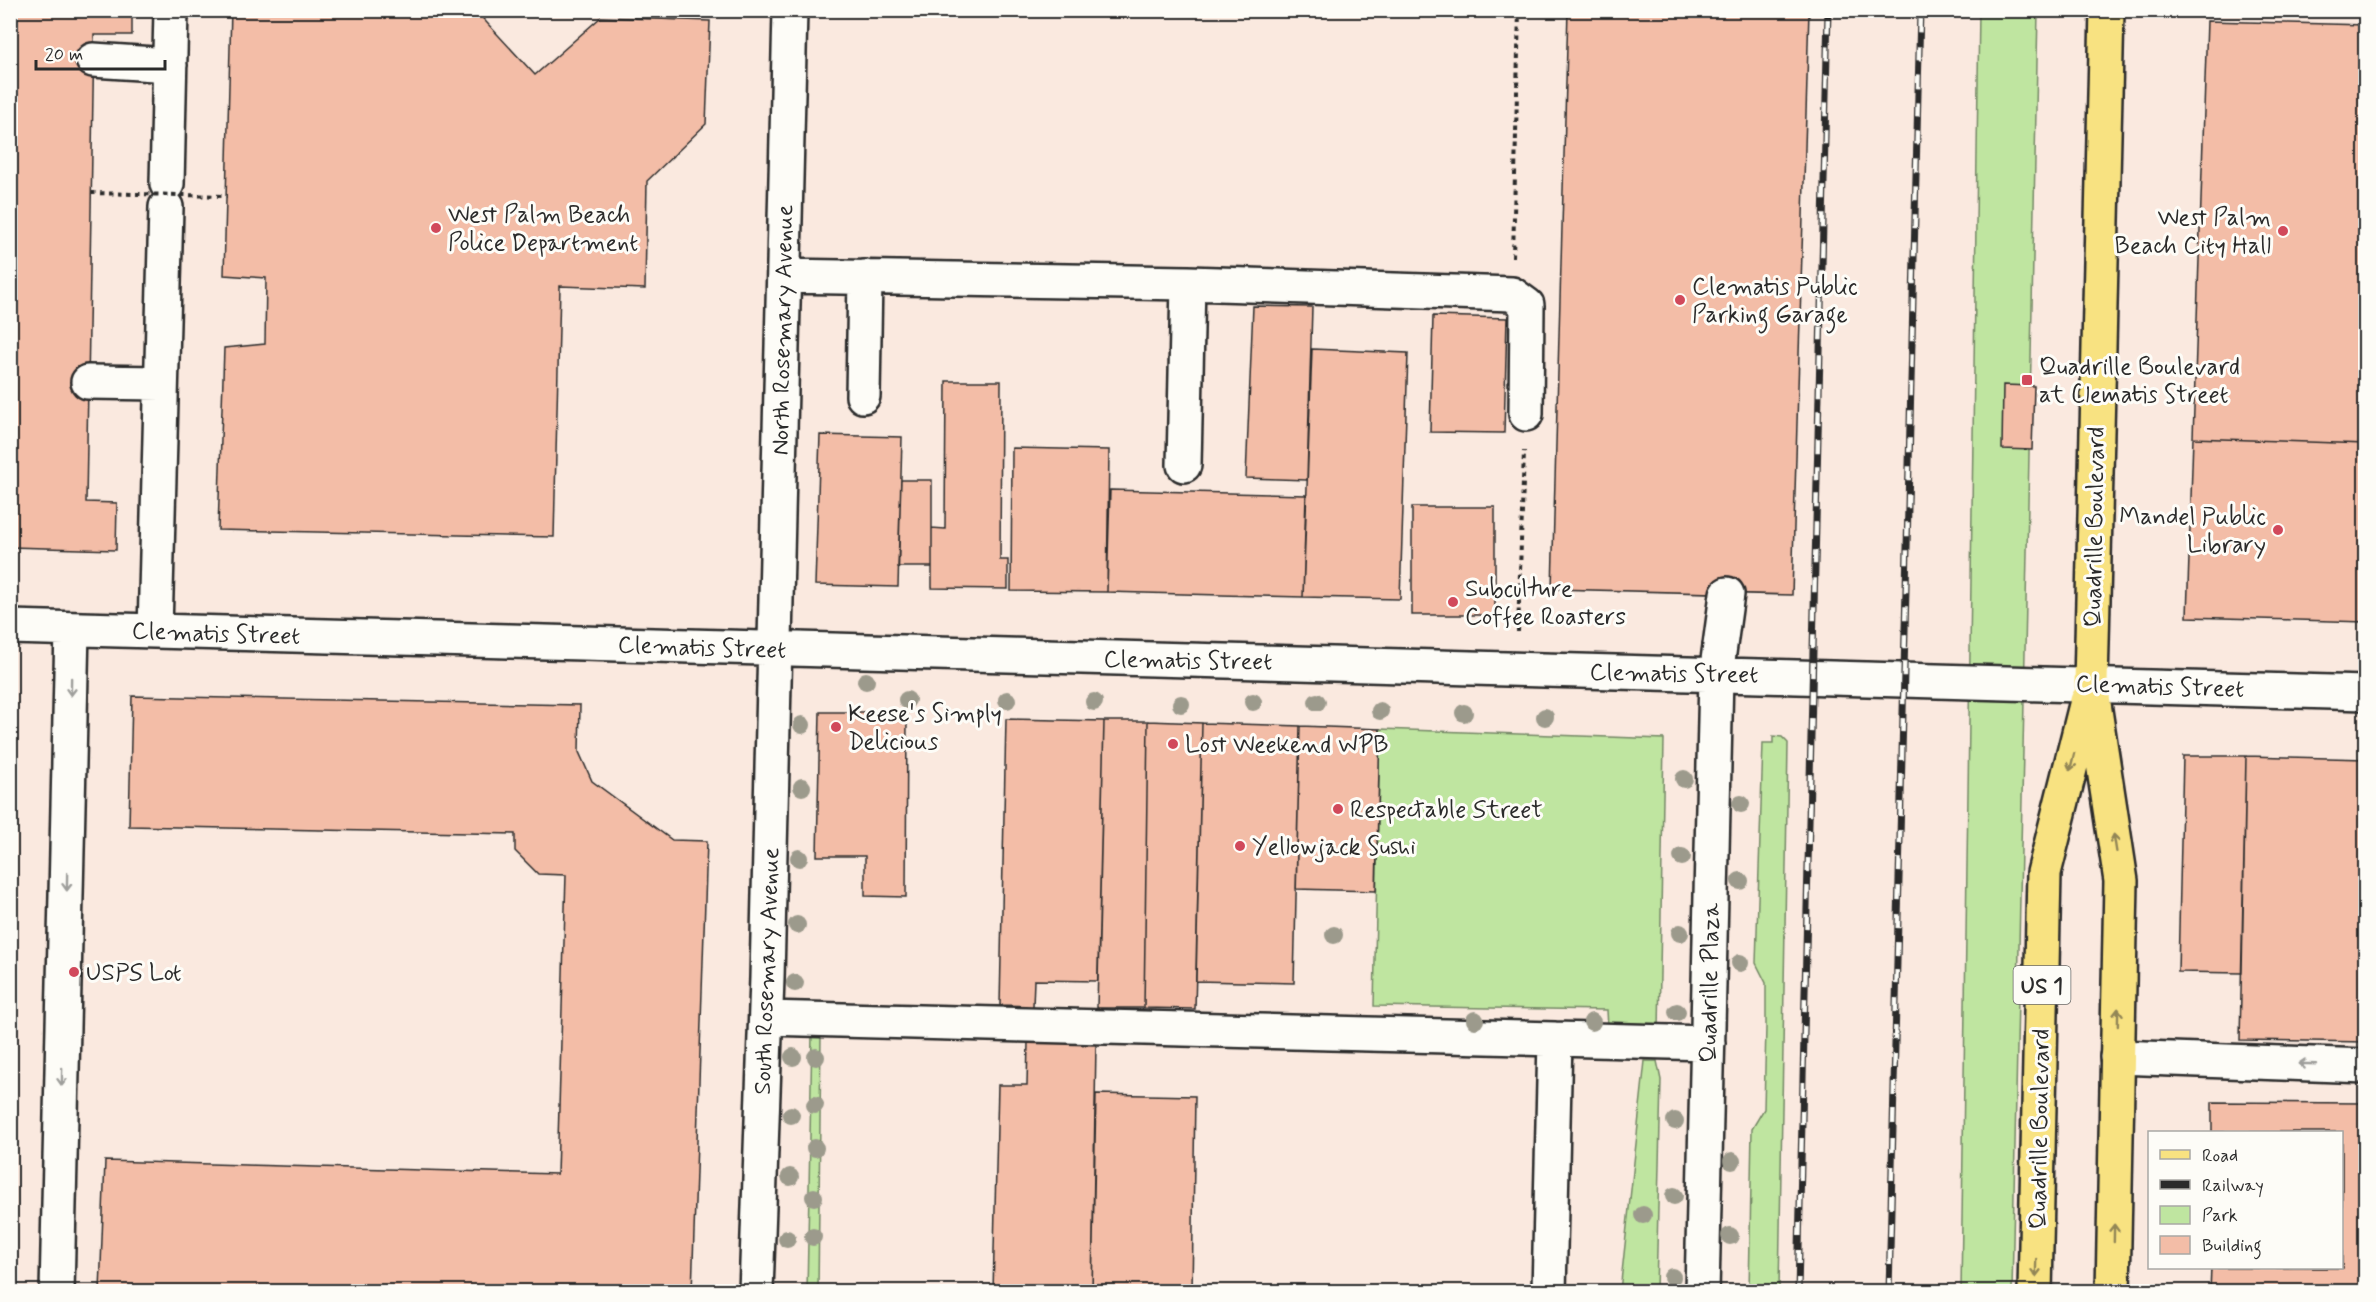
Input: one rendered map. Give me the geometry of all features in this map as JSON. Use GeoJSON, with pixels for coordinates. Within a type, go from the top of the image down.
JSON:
{"type":"FeatureCollection","features":[{"type":"Feature","properties":{"kind":"main road","name":"Quadrille Boulevard"},"geometry":{"type":"LineString","coordinates":[[2107,10],[2091,684],[2121,881],[2113,1292]]}},
{"type":"Feature","properties":{"kind":"main road","name":"Quadrille Boulevard"},"geometry":{"type":"LineString","coordinates":[[2035,1292],[2044,873],[2091,684]]}},
{"type":"Feature","properties":{"kind":"street"},"geometry":{"type":"LineString","coordinates":[[155,631],[171,10]]}},
{"type":"Feature","properties":{"kind":"street","name":"North Rosemary Avenue"},"geometry":{"type":"LineString","coordinates":[[775,650],[790,10]]}},
{"type":"Feature","properties":{"kind":"street"},"geometry":{"type":"LineString","coordinates":[[93,60],[170,65]]}},
{"type":"Feature","properties":{"kind":"street"},"geometry":{"type":"LineString","coordinates":[[784,276],[1188,283],[1512,294],[1527,305],[1526,414]]}},
{"type":"Feature","properties":{"kind":"street"},"geometry":{"type":"LineString","coordinates":[[863,396],[865,277]]}},
{"type":"Feature","properties":{"kind":"street"},"geometry":{"type":"LineString","coordinates":[[1184,465],[1188,283]]}},
{"type":"Feature","properties":{"kind":"street"},"geometry":{"type":"LineString","coordinates":[[87,382],[161,383]]}},
{"type":"Feature","properties":{"kind":"street","name":"Quadrille Plaza"},"geometry":{"type":"LineString","coordinates":[[1702,1292],[1716,675],[1727,594]]}},
{"type":"Feature","properties":{"kind":"street","name":"Clematis Street"},"geometry":{"type":"LineString","coordinates":[[10,627],[2366,693]]}},
{"type":"Feature","properties":{"kind":"street"},"geometry":{"type":"LineString","coordinates":[[57,1292],[72,629]]}},
{"type":"Feature","properties":{"kind":"street","name":"South Rosemary Avenue"},"geometry":{"type":"LineString","coordinates":[[756,1292],[766,1017],[775,650]]}},
{"type":"Feature","properties":{"kind":"street"},"geometry":{"type":"LineString","coordinates":[[766,1017],[1707,1043]]}},
{"type":"Feature","properties":{"kind":"street"},"geometry":{"type":"LineString","coordinates":[[1549,1292],[1555,1039]]}},
{"type":"Feature","properties":{"kind":"street"},"geometry":{"type":"LineString","coordinates":[[2118,1058],[2366,1066]]}},
{"type":"Feature","properties":{"kind":"path"},"geometry":{"type":"LineString","coordinates":[[1512,294],[1519,10]]}},
{"type":"Feature","properties":{"kind":"path"},"geometry":{"type":"LineString","coordinates":[[91,193],[226,196]]}},
{"type":"Feature","properties":{"kind":"path"},"geometry":{"type":"LineString","coordinates":[[1517,669],[1526,414]]}},
{"type":"Feature","properties":{"kind":"green space"},"geometry":{"type":"Polygon","coordinates":[[[1979,11],[2038,11],[2012,1291],[1961,1292],[1979,11]]]}},
{"type":"Feature","properties":{"kind":"green space"},"geometry":{"type":"Polygon","coordinates":[[[1380,729],[1664,739],[1659,1030],[1608,1028],[1607,1010],[1374,1006],[1380,729]]]}},
{"type":"Feature","properties":{"kind":"green space"},"geometry":{"type":"Polygon","coordinates":[[[1773,736],[1782,737],[1788,743],[1779,1291],[1749,1292],[1752,1129],[1764,1109],[1766,983],[1756,963],[1763,743],[1773,743],[1773,736]]]}},
{"type":"Feature","properties":{"kind":"green space"},"geometry":{"type":"Polygon","coordinates":[[[812,1034],[821,1034],[818,1291],[807,1292],[812,1034]]]}},
{"type":"Feature","properties":{"kind":"green space"},"geometry":{"type":"Polygon","coordinates":[[[1645,1061],[1657,1061],[1661,1080],[1656,1291],[1620,1291],[1645,1061]]]}},
{"type":"Feature","properties":{"kind":"building"},"geometry":{"type":"Polygon","coordinates":[[[10,10],[132,10],[132,35],[94,35],[86,502],[117,503],[116,550],[10,547],[10,10]]]}},
{"type":"Feature","properties":{"kind":"building","name":"West Palm Beach Police Department"},"geometry":{"type":"Polygon","coordinates":[[[231,10],[475,10],[535,75],[601,17],[710,21],[706,124],[647,181],[645,289],[560,286],[554,537],[218,530],[224,348],[265,344],[266,278],[224,275],[231,10]]]}},
{"type":"Feature","properties":{"kind":"building","name":"Clematis Public Parking Garage"},"geometry":{"type":"Polygon","coordinates":[[[1568,10],[1809,10],[1792,595],[1552,589],[1568,10]]]}},
{"type":"Feature","properties":{"kind":"building","name":"West Palm Beach City Hall"},"geometry":{"type":"Polygon","coordinates":[[[2207,21],[2366,25],[2366,444],[2193,438],[2207,21]]]}},
{"type":"Feature","properties":{"kind":"building"},"geometry":{"type":"Polygon","coordinates":[[[1253,306],[1312,307],[1307,480],[1246,478],[1253,306]]]}},
{"type":"Feature","properties":{"kind":"building"},"geometry":{"type":"Polygon","coordinates":[[[1433,316],[1507,318],[1504,433],[1430,432],[1433,316]]]}},
{"type":"Feature","properties":{"kind":"building"},"geometry":{"type":"Polygon","coordinates":[[[1312,349],[1408,353],[1400,599],[1303,597],[1312,349]]]}},
{"type":"Feature","properties":{"kind":"building"},"geometry":{"type":"Polygon","coordinates":[[[946,381],[1001,381],[1000,560],[1008,560],[1008,589],[932,588],[932,528],[945,529],[946,381]]]}},
{"type":"Feature","properties":{"kind":"building"},"geometry":{"type":"Polygon","coordinates":[[[2003,385],[2034,386],[2032,450],[2002,449],[2003,385]]]}},
{"type":"Feature","properties":{"kind":"building"},"geometry":{"type":"Polygon","coordinates":[[[820,435],[902,437],[898,587],[815,585],[820,435]]]}},
{"type":"Feature","properties":{"kind":"building","name":"Mandel Public Library"},"geometry":{"type":"Polygon","coordinates":[[[2193,438],[2366,444],[2366,622],[2187,617],[2193,438]]]}},
{"type":"Feature","properties":{"kind":"building"},"geometry":{"type":"Polygon","coordinates":[[[1012,448],[1109,450],[1107,592],[1011,591],[1012,448]]]}},
{"type":"Feature","properties":{"kind":"building"},"geometry":{"type":"Polygon","coordinates":[[[901,480],[932,480],[932,567],[898,567],[901,480]]]}},
{"type":"Feature","properties":{"kind":"building"},"geometry":{"type":"Polygon","coordinates":[[[1110,490],[1306,495],[1303,597],[1107,592],[1110,490]]]}},
{"type":"Feature","properties":{"kind":"building"},"geometry":{"type":"Polygon","coordinates":[[[1412,507],[1495,507],[1495,615],[1412,615],[1412,507]]]}},
{"type":"Feature","properties":{"kind":"building"},"geometry":{"type":"Polygon","coordinates":[[[132,696],[580,705],[579,752],[592,781],[672,840],[707,841],[692,1292],[100,1291],[105,1161],[557,1174],[566,875],[538,874],[515,851],[515,834],[129,826],[132,696]]]}},
{"type":"Feature","properties":{"kind":"building"},"geometry":{"type":"Polygon","coordinates":[[[820,712],[907,712],[906,897],[865,896],[865,856],[817,856],[820,712]]]}},
{"type":"Feature","properties":{"kind":"building"},"geometry":{"type":"Polygon","coordinates":[[[1006,719],[1104,721],[1098,981],[1034,980],[1033,1006],[1000,1005],[1006,719]]]}},
{"type":"Feature","properties":{"kind":"building"},"geometry":{"type":"Polygon","coordinates":[[[1104,721],[1148,721],[1144,1008],[1097,1008],[1104,721]]]}},
{"type":"Feature","properties":{"kind":"building"},"geometry":{"type":"Polygon","coordinates":[[[1148,721],[1202,723],[1195,1009],[1144,1008],[1148,721]]]}},
{"type":"Feature","properties":{"kind":"building"},"geometry":{"type":"Polygon","coordinates":[[[1202,723],[1300,726],[1294,983],[1196,981],[1202,723]]]}},
{"type":"Feature","properties":{"kind":"building","name":"Respectable Street"},"geometry":{"type":"Polygon","coordinates":[[[1300,726],[1380,729],[1376,891],[1296,889],[1300,726]]]}},
{"type":"Feature","properties":{"kind":"building"},"geometry":{"type":"Polygon","coordinates":[[[2183,756],[2246,756],[2242,973],[2178,972],[2183,756]]]}},
{"type":"Feature","properties":{"kind":"building"},"geometry":{"type":"Polygon","coordinates":[[[2246,756],[2366,759],[2366,1042],[2240,1040],[2246,756]]]}},
{"type":"Feature","properties":{"kind":"building"},"geometry":{"type":"Polygon","coordinates":[[[1028,1042],[1096,1043],[1092,1292],[993,1292],[998,1085],[1027,1085],[1028,1042]]]}},
{"type":"Feature","properties":{"kind":"building"},"geometry":{"type":"Polygon","coordinates":[[[1096,1094],[1195,1096],[1192,1292],[1092,1292],[1096,1094]]]}},
{"type":"Feature","properties":{"kind":"building"},"geometry":{"type":"Polygon","coordinates":[[[2212,1102],[2366,1103],[2366,1292],[2210,1292],[2211,1269],[2343,1269],[2343,1131],[2212,1131],[2212,1102]]]}},
{"type":"Feature","properties":{"kind":"railway"},"geometry":{"type":"LineString","coordinates":[[1798,1292],[1828,10]]}},
{"type":"Feature","properties":{"kind":"railway"},"geometry":{"type":"LineString","coordinates":[[1889,1292],[1920,10]]}},
{"type":"Feature","properties":{"kind":"place","name":"West Palm Beach Police Department"},"geometry":{"type":"Point","coordinates":[436,228]}},
{"type":"Feature","properties":{"kind":"place","name":"West Palm Beach City Hall"},"geometry":{"type":"Point","coordinates":[2283,231]}},
{"type":"Feature","properties":{"kind":"place","name":"Clematis Public Parking Garage"},"geometry":{"type":"Point","coordinates":[1680,300]}},
{"type":"Feature","properties":{"kind":"place","name":"Quadrille Boulevard at Clematis Street"},"geometry":{"type":"Point","coordinates":[2027,380]}},
{"type":"Feature","properties":{"kind":"place","name":"Mandel Public Library"},"geometry":{"type":"Point","coordinates":[2278,530]}},
{"type":"Feature","properties":{"kind":"place","name":"Subculture Coffee Roasters"},"geometry":{"type":"Point","coordinates":[1453,602]}},
{"type":"Feature","properties":{"kind":"place","name":"Keese's Simply Delicious"},"geometry":{"type":"Point","coordinates":[836,727]}},
{"type":"Feature","properties":{"kind":"place","name":"Lost Weekend WPB"},"geometry":{"type":"Point","coordinates":[1173,744]}},
{"type":"Feature","properties":{"kind":"place","name":"Respectable Street"},"geometry":{"type":"Point","coordinates":[1338,809]}},
{"type":"Feature","properties":{"kind":"place","name":"Yellowjack Sushi"},"geometry":{"type":"Point","coordinates":[1240,846]}},
{"type":"Feature","properties":{"kind":"place","name":"USPS Lot"},"geometry":{"type":"Point","coordinates":[74,972]}}]}
